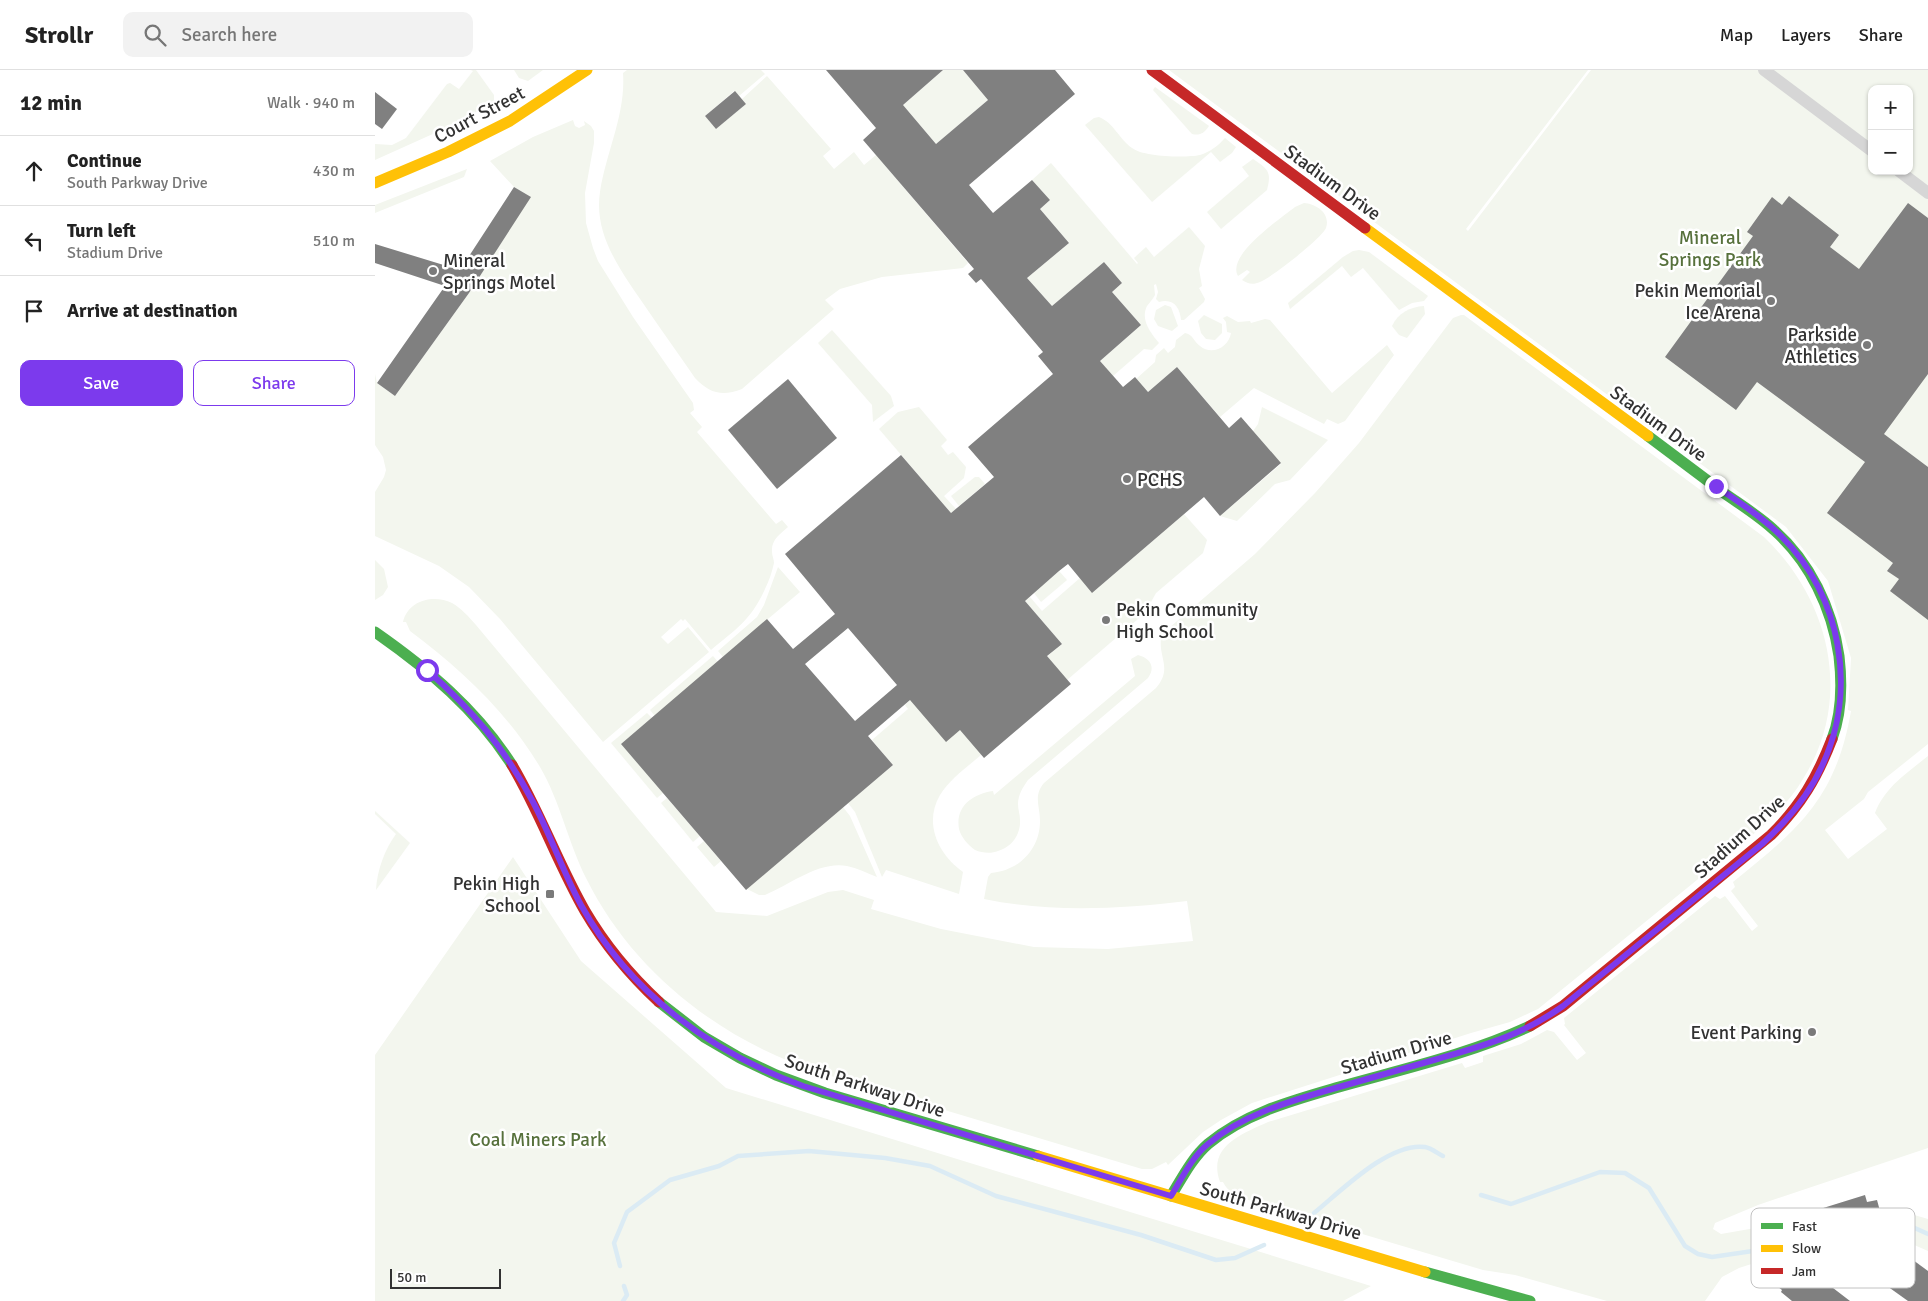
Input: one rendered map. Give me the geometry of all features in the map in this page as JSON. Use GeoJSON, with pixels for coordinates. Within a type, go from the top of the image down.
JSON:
{"type":"FeatureCollection","features":[{"type":"Feature","properties":{"kind":"street","name":"Court Street"},"geometry":{"type":"LineString","coordinates":[[375,183],[456,148],[510,121],[587,70]]}},
{"type":"Feature","properties":{"kind":"street","name":"Stadium Drive"},"geometry":{"type":"LineString","coordinates":[[1151,70],[1773,529],[1796,554],[1818,586],[1835,631],[1841,664],[1838,714],[1829,750],[1813,782],[1788,819],[1762,844],[1563,1006],[1539,1023],[1502,1039],[1308,1096],[1251,1116],[1227,1129],[1207,1145],[1192,1161],[1171,1196]]}},
{"type":"Feature","properties":{"kind":"street"},"geometry":{"type":"LineString","coordinates":[[1764,70],[1868,148]]}},
{"type":"Feature","properties":{"kind":"street","name":"Court Street"},"geometry":{"type":"LineString","coordinates":[[375,179],[410,167]]}},
{"type":"Feature","properties":{"kind":"street"},"geometry":{"type":"LineString","coordinates":[[1904,175],[1928,193]]}},
{"type":"Feature","properties":{"kind":"street","name":"South Parkway Drive"},"geometry":{"type":"LineString","coordinates":[[375,632],[401,650],[441,683],[479,721],[500,747],[533,803],[572,887],[590,919],[610,948],[631,973],[655,998],[685,1024],[744,1061],[811,1088],[1436,1275],[1531,1301]]}},
{"type":"Feature","properties":{"kind":"green space"},"geometry":{"type":"Polygon","coordinates":[[[471,70],[476,70],[494,95],[494,103],[435,133],[375,160],[375,144],[392,145],[406,138],[447,84],[450,83],[459,89],[473,71],[471,70]]]}},
{"type":"Feature","properties":{"kind":"green space"},"geometry":{"type":"Polygon","coordinates":[[[514,70],[543,70],[528,81],[519,78],[514,70]]]}},
{"type":"Feature","properties":{"kind":"green space"},"geometry":{"type":"Polygon","coordinates":[[[627,70],[761,70],[765,74],[739,96],[734,91],[705,116],[716,129],[746,104],[742,99],[767,76],[831,149],[823,156],[834,169],[854,152],[864,165],[876,155],[968,263],[963,268],[882,277],[840,289],[825,300],[834,309],[742,389],[722,393],[705,387],[695,378],[630,285],[613,256],[601,225],[599,209],[600,192],[622,103],[623,73],[627,70]]]}},
{"type":"Feature","properties":{"kind":"green space"},"geometry":{"type":"Polygon","coordinates":[[[943,70],[963,70],[988,100],[936,144],[903,105],[943,70]]]}},
{"type":"Feature","properties":{"kind":"green space","name":"Mineral Springs Park"},"geometry":{"type":"Polygon","coordinates":[[[1169,70],[1588,70],[1466,229],[1468,231],[1591,70],[1928,70],[1928,744],[1868,792],[1864,799],[1825,830],[1848,859],[1887,829],[1875,813],[1879,804],[1897,781],[1928,756],[1928,1148],[1758,1205],[1715,1223],[1713,1229],[1721,1234],[1751,1229],[1751,1264],[1722,1277],[1705,1301],[1607,1301],[1515,1275],[1483,1270],[1245,1199],[1230,1191],[1223,1182],[1220,1182],[1217,1170],[1218,1159],[1229,1143],[1248,1131],[1268,1122],[1462,1063],[1465,1068],[1483,1062],[1483,1056],[1521,1044],[1547,1030],[1554,1032],[1577,1060],[1586,1053],[1564,1025],[1564,1018],[1715,896],[1720,899],[1725,896],[1752,931],[1758,926],[1731,891],[1735,887],[1733,882],[1795,828],[1811,809],[1836,767],[1851,711],[1848,710],[1851,658],[1828,581],[1786,527],[1169,70]]]}},
{"type":"Feature","properties":{"kind":"green space"},"geometry":{"type":"Polygon","coordinates":[[[1155,87],[1209,126],[1200,134],[1192,134],[1153,90],[1155,87]]]}},
{"type":"Feature","properties":{"kind":"green space"},"geometry":{"type":"Polygon","coordinates":[[[1099,117],[1109,123],[1132,148],[1145,153],[1175,156],[1200,155],[1214,148],[1225,138],[1236,147],[1232,153],[1220,162],[1211,152],[1152,202],[1085,125],[1094,118],[1099,117]]]}},
{"type":"Feature","properties":{"kind":"green space"},"geometry":{"type":"Polygon","coordinates":[[[573,120],[575,126],[579,128],[585,125],[584,121],[594,131],[594,143],[585,193],[586,223],[598,261],[633,317],[693,403],[694,410],[690,413],[702,427],[697,432],[776,524],[782,520],[788,527],[773,544],[774,563],[770,576],[760,600],[748,616],[735,630],[711,650],[685,619],[683,621],[681,619],[661,637],[668,644],[688,627],[709,652],[603,742],[500,619],[469,587],[439,566],[375,536],[375,492],[386,470],[383,457],[375,445],[375,374],[377,383],[395,396],[469,293],[530,197],[514,187],[490,161],[533,137],[573,120]]]}},
{"type":"Feature","properties":{"kind":"green space"},"geometry":{"type":"Polygon","coordinates":[[[1253,159],[1265,168],[1269,175],[1267,190],[1221,229],[1207,212],[1249,176],[1242,167],[1253,159]]]}},
{"type":"Feature","properties":{"kind":"green space"},"geometry":{"type":"Polygon","coordinates":[[[1051,163],[1137,264],[1134,258],[1146,247],[1154,257],[1189,227],[1205,246],[1199,269],[1202,286],[1199,288],[1205,299],[1204,302],[1184,320],[1181,320],[1178,308],[1175,305],[1169,301],[1159,302],[1156,299],[1158,292],[1156,284],[1154,285],[1155,295],[1147,306],[1145,316],[1147,326],[1159,343],[1152,350],[1144,349],[1113,376],[1100,361],[1141,325],[1112,292],[1122,283],[1104,262],[1052,306],[1027,278],[1069,243],[1040,209],[1050,200],[1032,180],[1051,163]]]}},
{"type":"Feature","properties":{"kind":"green space"},"geometry":{"type":"Polygon","coordinates":[[[467,169],[464,177],[375,213],[375,205],[467,169]]]}},
{"type":"Feature","properties":{"kind":"green space"},"geometry":{"type":"Polygon","coordinates":[[[1304,203],[1318,207],[1324,214],[1327,223],[1322,233],[1296,257],[1266,279],[1253,284],[1242,280],[1250,272],[1247,270],[1238,276],[1236,267],[1247,248],[1278,220],[1295,207],[1304,203]]]}},
{"type":"Feature","properties":{"kind":"green space"},"geometry":{"type":"Polygon","coordinates":[[[1359,250],[1369,252],[1428,296],[1424,301],[1412,303],[1399,310],[1363,268],[1351,277],[1342,266],[1290,309],[1288,303],[1343,257],[1359,250]]]}},
{"type":"Feature","properties":{"kind":"green space"},"geometry":{"type":"Polygon","coordinates":[[[1165,305],[1171,307],[1178,326],[1172,331],[1158,326],[1154,319],[1156,310],[1165,305]]]}},
{"type":"Feature","properties":{"kind":"green space"},"geometry":{"type":"Polygon","coordinates":[[[1424,306],[1425,314],[1407,338],[1399,335],[1392,326],[1401,314],[1409,309],[1424,306]]]}},
{"type":"Feature","properties":{"kind":"green space"},"geometry":{"type":"Polygon","coordinates":[[[1204,315],[1222,324],[1222,333],[1215,340],[1206,339],[1201,333],[1198,321],[1204,315]]]}},
{"type":"Feature","properties":{"kind":"green space"},"geometry":{"type":"Polygon","coordinates":[[[1464,315],[1764,537],[1787,562],[1805,590],[1819,620],[1827,651],[1830,683],[1828,716],[1819,748],[1794,793],[1761,828],[1538,1009],[1510,1022],[1252,1103],[1203,1132],[1168,1165],[1166,1162],[1152,1169],[1142,1169],[821,1073],[784,1059],[749,1042],[716,1022],[684,999],[655,973],[629,944],[606,912],[586,878],[547,780],[513,728],[465,676],[410,631],[406,622],[403,622],[410,608],[430,599],[445,600],[462,610],[716,912],[767,916],[828,892],[843,890],[874,900],[871,909],[941,929],[1034,947],[1108,949],[1193,941],[1187,901],[1111,908],[1060,908],[1009,903],[984,899],[988,877],[991,873],[1010,868],[1019,863],[1032,849],[1039,831],[1038,797],[1044,783],[1156,688],[1164,674],[1161,649],[1162,634],[1255,554],[1315,493],[1359,443],[1453,318],[1464,315]]]}},
{"type":"Feature","properties":{"kind":"green space"},"geometry":{"type":"Polygon","coordinates":[[[1227,316],[1238,322],[1250,321],[1251,323],[1265,319],[1270,320],[1332,393],[1387,345],[1394,355],[1345,421],[1338,424],[1327,419],[1324,424],[1254,388],[1220,417],[1177,367],[1148,392],[1136,379],[1155,362],[1156,355],[1164,348],[1168,353],[1175,347],[1176,340],[1185,333],[1190,335],[1205,349],[1215,350],[1223,346],[1230,338],[1231,333],[1227,332],[1226,322],[1223,318],[1227,316]]]}},
{"type":"Feature","properties":{"kind":"green space"},"geometry":{"type":"Polygon","coordinates":[[[832,330],[891,396],[894,406],[873,422],[872,405],[818,343],[832,330]]]}},
{"type":"Feature","properties":{"kind":"green space"},"geometry":{"type":"Polygon","coordinates":[[[919,407],[947,440],[941,446],[948,455],[953,452],[966,467],[964,478],[944,496],[956,509],[951,513],[879,429],[898,412],[919,407]]]}},
{"type":"Feature","properties":{"kind":"green space"},"geometry":{"type":"Polygon","coordinates":[[[1262,407],[1328,440],[1290,480],[1275,484],[1237,521],[1220,516],[1281,464],[1253,431],[1258,424],[1262,407]]]}},
{"type":"Feature","properties":{"kind":"green space"},"geometry":{"type":"Polygon","coordinates":[[[975,477],[979,477],[985,484],[959,506],[951,496],[975,477]]]}},
{"type":"Feature","properties":{"kind":"green space"},"geometry":{"type":"Polygon","coordinates":[[[1184,514],[1207,540],[1203,553],[1156,593],[1145,613],[1067,680],[1032,669],[1062,644],[1025,601],[1030,597],[1042,611],[1080,578],[1093,592],[1184,514]]]}},
{"type":"Feature","properties":{"kind":"green space"},"geometry":{"type":"Polygon","coordinates":[[[375,560],[384,569],[388,587],[383,595],[375,600],[375,560]]]}},
{"type":"Feature","properties":{"kind":"green space"},"geometry":{"type":"Polygon","coordinates":[[[778,567],[800,592],[723,657],[718,651],[757,617],[764,605],[778,567]]]}},
{"type":"Feature","properties":{"kind":"green space"},"geometry":{"type":"Polygon","coordinates":[[[1059,571],[1067,580],[1041,602],[1034,593],[1059,571]]]}},
{"type":"Feature","properties":{"kind":"green space"},"geometry":{"type":"Polygon","coordinates":[[[1138,655],[1146,658],[1151,664],[1152,667],[1148,678],[1028,780],[1021,791],[1018,801],[1020,825],[1015,839],[1003,849],[992,853],[981,852],[972,848],[963,838],[958,821],[967,802],[979,795],[993,791],[994,795],[1135,676],[1131,659],[1138,655]]]}},
{"type":"Feature","properties":{"kind":"green space"},"geometry":{"type":"Polygon","coordinates":[[[713,656],[718,662],[655,716],[650,710],[713,656]]]}},
{"type":"Feature","properties":{"kind":"green space"},"geometry":{"type":"Polygon","coordinates":[[[910,700],[976,716],[981,755],[944,789],[935,806],[933,817],[933,828],[941,848],[954,865],[963,872],[959,894],[886,870],[882,877],[855,812],[848,803],[893,765],[872,740],[908,709],[905,705],[910,700]]]}},
{"type":"Feature","properties":{"kind":"green space"},"geometry":{"type":"Polygon","coordinates":[[[647,713],[652,718],[663,793],[657,798],[611,743],[647,713]]]}},
{"type":"Feature","properties":{"kind":"green space"},"geometry":{"type":"Polygon","coordinates":[[[667,798],[700,836],[693,842],[661,803],[667,798]]]}},
{"type":"Feature","properties":{"kind":"green space"},"geometry":{"type":"Polygon","coordinates":[[[843,807],[850,816],[877,877],[858,869],[836,865],[815,870],[765,895],[759,895],[747,889],[843,807]]]}},
{"type":"Feature","properties":{"kind":"green space"},"geometry":{"type":"Polygon","coordinates":[[[375,811],[410,843],[376,890],[382,860],[396,834],[375,814],[375,811]]]}},
{"type":"Feature","properties":{"kind":"green space"},"geometry":{"type":"Polygon","coordinates":[[[704,841],[721,861],[714,867],[697,847],[704,841]]]}},
{"type":"Feature","properties":{"kind":"green space","name":"Coal Miners Park"},"geometry":{"type":"Polygon","coordinates":[[[513,857],[581,961],[726,1088],[1371,1286],[1343,1301],[375,1301],[375,1055],[513,857]]]}},
{"type":"Feature","properties":{"kind":"green space"},"geometry":{"type":"Polygon","coordinates":[[[1915,1215],[1928,1219],[1928,1251],[1915,1245],[1915,1215]]]}},
{"type":"Feature","properties":{"kind":"building","name":"PCHS"},"geometry":{"type":"Polygon","coordinates":[[[826,70],[943,70],[903,105],[936,144],[988,100],[963,70],[1055,70],[1075,94],[969,185],[993,213],[1032,180],[1050,200],[1040,209],[1069,243],[1027,278],[1052,306],[1104,262],[1122,283],[1112,292],[1141,325],[1100,361],[1123,387],[1135,377],[1148,392],[1177,367],[1229,428],[1241,417],[1281,463],[1220,516],[1204,497],[1092,593],[1068,564],[1059,571],[1025,601],[1062,644],[1047,656],[1071,684],[984,758],[960,730],[946,742],[910,700],[868,736],[893,765],[746,890],[621,744],[767,619],[793,649],[835,614],[785,554],[901,455],[951,513],[994,477],[968,447],[1053,374],[1038,356],[1043,352],[981,279],[976,283],[968,274],[974,269],[863,140],[876,128],[826,70]],[[848,628],[805,664],[855,721],[897,685],[848,628]]]}},
{"type":"Feature","properties":{"kind":"building"},"geometry":{"type":"Polygon","coordinates":[[[735,91],[746,104],[716,129],[705,116],[735,91]]]}},
{"type":"Feature","properties":{"kind":"building"},"geometry":{"type":"Polygon","coordinates":[[[375,92],[397,109],[382,129],[375,124],[375,92]]]}},
{"type":"Feature","properties":{"kind":"building"},"geometry":{"type":"Polygon","coordinates":[[[514,187],[531,197],[469,293],[395,396],[377,383],[445,286],[375,263],[375,244],[460,270],[514,187]]]}},
{"type":"Feature","properties":{"kind":"building"},"geometry":{"type":"Polygon","coordinates":[[[1789,196],[1839,235],[1830,247],[1859,269],[1908,203],[1928,218],[1928,374],[1884,434],[1928,467],[1928,620],[1890,591],[1899,579],[1887,571],[1893,563],[1827,513],[1865,462],[1757,382],[1736,410],[1665,357],[1753,236],[1747,232],[1772,197],[1782,205],[1789,196]]]}},
{"type":"Feature","properties":{"kind":"building"},"geometry":{"type":"Polygon","coordinates":[[[788,379],[837,438],[777,489],[728,430],[788,379]]]}},
{"type":"Feature","properties":{"kind":"building"},"geometry":{"type":"Polygon","coordinates":[[[1865,1195],[1867,1202],[1877,1200],[1879,1208],[1823,1208],[1865,1195]]]}},
{"type":"Feature","properties":{"kind":"building"},"geometry":{"type":"Polygon","coordinates":[[[1915,1261],[1928,1271],[1928,1301],[1908,1301],[1890,1288],[1915,1288],[1915,1261]]]}},
{"type":"Feature","properties":{"kind":"building"},"geometry":{"type":"Polygon","coordinates":[[[1779,1288],[1833,1288],[1850,1301],[1792,1301],[1781,1292],[1782,1290],[1779,1288]]]}},
{"type":"Feature","properties":{"kind":"waterway"},"geometry":{"type":"LineString","coordinates":[[1314,1213],[1351,1181],[1396,1152],[1411,1147],[1425,1147],[1443,1156]]}},
{"type":"Feature","properties":{"kind":"waterway"},"geometry":{"type":"LineString","coordinates":[[620,1266],[614,1243],[627,1212],[670,1180],[719,1166],[738,1156],[809,1151],[885,1158],[930,1166],[996,1196],[1141,1235],[1216,1260],[1235,1258],[1264,1245]]}},
{"type":"Feature","properties":{"kind":"waterway"},"geometry":{"type":"LineString","coordinates":[[1481,1195],[1511,1204],[1600,1172],[1625,1173],[1649,1188],[1685,1246],[1698,1254],[1712,1257],[1751,1251]]}},
{"type":"Feature","properties":{"kind":"waterway"},"geometry":{"type":"LineString","coordinates":[[1915,1228],[1928,1234]]}},
{"type":"Feature","properties":{"kind":"waterway"},"geometry":{"type":"LineString","coordinates":[[623,1301],[627,1295],[624,1286]]}},
{"type":"Feature","properties":{"kind":"traffic: fast"},"geometry":{"type":"LineString","coordinates":[[1648,436],[1768,525],[1787,543],[1809,571],[1825,603],[1836,638],[1839,656],[1841,676],[1840,698],[1838,719],[1832,739]]}},
{"type":"Feature","properties":{"kind":"traffic: fast"},"geometry":{"type":"LineString","coordinates":[[375,632],[414,661],[450,692],[483,726],[512,765]]}},
{"type":"Feature","properties":{"kind":"traffic: fast"},"geometry":{"type":"LineString","coordinates":[[659,1002],[704,1037],[740,1058],[776,1075],[825,1093],[1038,1156]]}},
{"type":"Feature","properties":{"kind":"traffic: fast"},"geometry":{"type":"LineString","coordinates":[[1171,1196],[1188,1168],[1208,1144],[1222,1133],[1254,1116],[1305,1097],[1460,1053],[1530,1026]]}},
{"type":"Feature","properties":{"kind":"traffic: fast"},"geometry":{"type":"LineString","coordinates":[[1425,1272],[1530,1301]]}},
{"type":"Feature","properties":{"kind":"traffic: slow"},"geometry":{"type":"LineString","coordinates":[[375,183],[448,152],[510,121],[587,70]]}},
{"type":"Feature","properties":{"kind":"traffic: slow"},"geometry":{"type":"LineString","coordinates":[[1365,228],[1648,436]]}},
{"type":"Feature","properties":{"kind":"traffic: slow"},"geometry":{"type":"LineString","coordinates":[[1038,1156],[1425,1272]]}},
{"type":"Feature","properties":{"kind":"traffic: jam"},"geometry":{"type":"LineString","coordinates":[[1152,70],[1365,228]]}},
{"type":"Feature","properties":{"kind":"traffic: jam"},"geometry":{"type":"LineString","coordinates":[[1530,1026],[1563,1006],[1771,835],[1800,802],[1814,779],[1832,739]]}},
{"type":"Feature","properties":{"kind":"traffic: jam"},"geometry":{"type":"LineString","coordinates":[[512,765],[575,893],[593,924],[619,960],[659,1002]]}},
{"type":"Feature","properties":{"kind":"place","name":"Mineral Springs Motel"},"geometry":{"type":"Point","coordinates":[433,271]}},
{"type":"Feature","properties":{"kind":"place","name":"Pekin Memorial Ice Arena"},"geometry":{"type":"Point","coordinates":[1771,301]}},
{"type":"Feature","properties":{"kind":"place","name":"Parkside Athletics"},"geometry":{"type":"Point","coordinates":[1867,345]}},
{"type":"Feature","properties":{"kind":"place","name":"PCHS"},"geometry":{"type":"Point","coordinates":[1127,479]}},
{"type":"Feature","properties":{"kind":"place","name":"Pekin Community High School"},"geometry":{"type":"Point","coordinates":[1106,620]}},
{"type":"Feature","properties":{"kind":"place","name":"Pekin High School"},"geometry":{"type":"Point","coordinates":[550,894]}},
{"type":"Feature","properties":{"kind":"place","name":"Event Parking"},"geometry":{"type":"Point","coordinates":[1812,1032]}},
{"type":"Feature","properties":{"kind":"route"},"geometry":{"type":"LineString","coordinates":[[427,670],[479,721],[510,761],[533,803],[582,906],[610,948],[643,986],[685,1024],[744,1061],[803,1086],[1171,1196],[1192,1161],[1199,1153],[1227,1129],[1251,1116],[1308,1096],[1478,1047],[1517,1034],[1539,1023],[1563,1006],[1762,844],[1796,809],[1822,766],[1834,734],[1842,680],[1839,647],[1825,601],[1801,559],[1773,529],[1716,486]]}}]}
